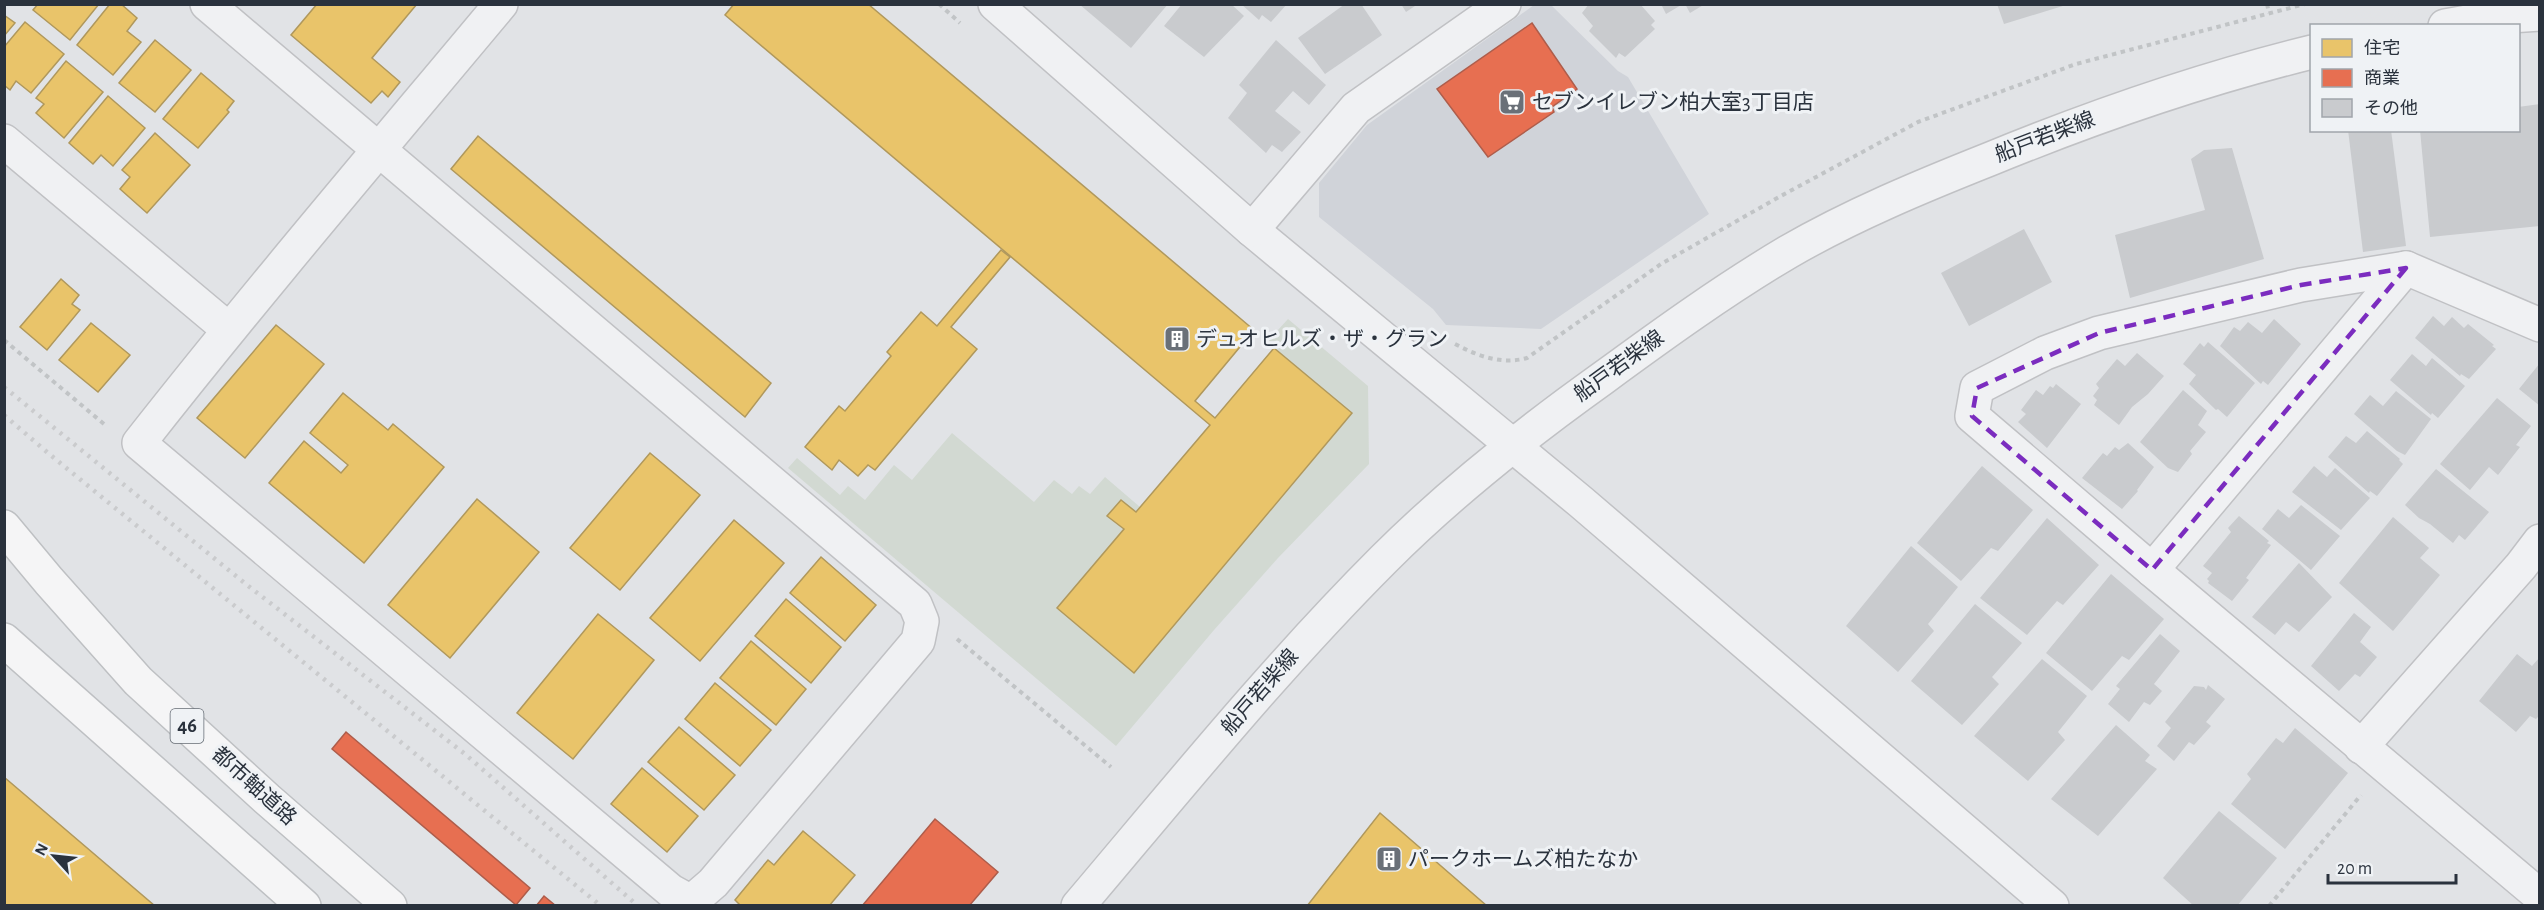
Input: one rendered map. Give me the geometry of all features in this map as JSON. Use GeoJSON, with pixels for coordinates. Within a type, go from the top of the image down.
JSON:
{"type":"FeatureCollection","features":[{"type":"Feature","properties":{"kind":"main road","name":"都市軸道路"},"geometry":{"type":"LineString","coordinates":[[4,527],[138,681],[267,799],[390,906]]}},
{"type":"Feature","properties":{"kind":"main road"},"geometry":{"type":"LineString","coordinates":[[4,640],[304,906]]}},
{"type":"Feature","properties":{"kind":"street"},"geometry":{"type":"LineString","coordinates":[[207,4],[378,151],[915,604],[922,621],[918,641],[713,883],[691,902],[671,891],[139,443],[228,329],[378,151],[501,4]]}},
{"type":"Feature","properties":{"kind":"street"},"geometry":{"type":"LineString","coordinates":[[1252,230],[1356,108],[1504,4]]}},
{"type":"Feature","properties":{"kind":"street"},"geometry":{"type":"LineString","coordinates":[[1010,9],[1252,230],[1512,444],[2052,906]]}},
{"type":"Feature","properties":{"kind":"street"},"geometry":{"type":"LineString","coordinates":[[2456,24],[2495,17],[2540,14]]}},
{"type":"Feature","properties":{"kind":"street","name":"船戸若柴線"},"geometry":{"type":"LineString","coordinates":[[1078,906],[1276,672],[1385,558],[1455,492],[1512,444],[1677,324],[1788,252],[1906,193],[2079,123],[2255,66],[2310,52]]}},
{"type":"Feature","properties":{"kind":"street"},"geometry":{"type":"LineString","coordinates":[[4,141],[228,329]]}},
{"type":"Feature","properties":{"kind":"street"},"geometry":{"type":"LineString","coordinates":[[2540,325],[2406,268],[2301,285],[2099,333],[2045,353],[1977,388],[1972,416],[2540,896]]}},
{"type":"Feature","properties":{"kind":"street"},"geometry":{"type":"LineString","coordinates":[[2152,570],[2406,268]]}},
{"type":"Feature","properties":{"kind":"street"},"geometry":{"type":"LineString","coordinates":[[2373,757],[2540,541]]}},
{"type":"Feature","properties":{"kind":"path"},"geometry":{"type":"LineString","coordinates":[[2267,4],[2269,13]]}},
{"type":"Feature","properties":{"kind":"path"},"geometry":{"type":"LineString","coordinates":[[4,340],[114,432],[139,443]]}},
{"type":"Feature","properties":{"kind":"path"},"geometry":{"type":"LineString","coordinates":[[922,621],[945,628],[1111,767]]}},
{"type":"Feature","properties":{"kind":"path"},"geometry":{"type":"LineString","coordinates":[[2269,906],[2373,757]]}},
{"type":"Feature","properties":{"kind":"highlighted area"},"geometry":{"type":"Polygon","coordinates":[[[2406,268],[2152,570],[1972,416],[1977,388],[2099,333],[2301,285],[2406,268]]]}},
{"type":"Feature","properties":{"kind":"shaded area"},"geometry":{"type":"Polygon","coordinates":[[[1534,5],[1551,5],[1618,71],[1628,77],[1709,214],[1541,329],[1446,325],[1433,309],[1319,217],[1319,183],[1367,125],[1534,5]]]}},
{"type":"Feature","properties":{"kind":"shaded area"},"geometry":{"type":"Polygon","coordinates":[[[1288,319],[1368,386],[1369,464],[1278,558],[1116,746],[788,468],[797,458],[840,495],[848,486],[865,500],[894,465],[912,480],[952,433],[1034,502],[1054,480],[1072,494],[1079,486],[1090,494],[1105,477],[1140,507],[1136,512],[1121,500],[1108,516],[1124,529],[1057,608],[1134,673],[1352,414],[1267,342],[1288,319]]]}},
{"type":"Feature","properties":{"kind":"building: 住宅"},"geometry":{"type":"Polygon","coordinates":[[[38,4],[99,4],[70,40],[33,10],[38,4]]]}},
{"type":"Feature","properties":{"kind":"building: 住宅"},"geometry":{"type":"Polygon","coordinates":[[[110,4],[121,4],[137,18],[127,31],[141,42],[113,75],[77,45],[110,4]]]}},
{"type":"Feature","properties":{"kind":"building: 住宅"},"geometry":{"type":"Polygon","coordinates":[[[317,4],[417,4],[372,58],[400,82],[388,97],[382,91],[371,103],[291,35],[317,4]]]}},
{"type":"Feature","properties":{"kind":"building: 住宅","name":"デュオヒルズ・ザ・グラン"},"geometry":{"type":"Polygon","coordinates":[[[734,4],[868,4],[1254,330],[1195,401],[1215,418],[1274,348],[1352,413],[1134,673],[1057,608],[1124,529],[1107,516],[1121,500],[1136,512],[1210,425],[725,15],[734,4]]]}},
{"type":"Feature","properties":{"kind":"building: 住宅"},"geometry":{"type":"Polygon","coordinates":[[[4,15],[15,23],[4,36],[4,15]]]}},
{"type":"Feature","properties":{"kind":"building: 住宅"},"geometry":{"type":"Polygon","coordinates":[[[25,22],[64,54],[31,93],[16,81],[10,90],[4,85],[4,47],[25,22]]]}},
{"type":"Feature","properties":{"kind":"building: 住宅"},"geometry":{"type":"Polygon","coordinates":[[[155,40],[191,70],[155,112],[119,83],[155,40]]]}},
{"type":"Feature","properties":{"kind":"building: 住宅"},"geometry":{"type":"Polygon","coordinates":[[[66,61],[103,92],[64,138],[36,113],[44,104],[36,98],[66,61]]]}},
{"type":"Feature","properties":{"kind":"building: 住宅"},"geometry":{"type":"Polygon","coordinates":[[[201,73],[234,101],[227,110],[229,112],[198,148],[163,119],[201,73]]]}},
{"type":"Feature","properties":{"kind":"building: 住宅"},"geometry":{"type":"Polygon","coordinates":[[[108,96],[145,128],[113,166],[101,155],[93,164],[69,143],[108,96]]]}},
{"type":"Feature","properties":{"kind":"building: 住宅"},"geometry":{"type":"Polygon","coordinates":[[[155,133],[190,165],[147,213],[120,189],[130,177],[122,170],[155,133]]]}},
{"type":"Feature","properties":{"kind":"building: 住宅"},"geometry":{"type":"Polygon","coordinates":[[[478,136],[771,383],[745,417],[451,169],[478,136]]]}},
{"type":"Feature","properties":{"kind":"building: 住宅"},"geometry":{"type":"Polygon","coordinates":[[[1001,250],[1010,257],[951,327],[977,349],[875,470],[868,465],[858,476],[839,460],[832,470],[805,447],[839,406],[845,411],[891,356],[887,352],[921,312],[937,326],[1001,250]]]}},
{"type":"Feature","properties":{"kind":"building: 住宅"},"geometry":{"type":"Polygon","coordinates":[[[61,279],[79,295],[72,304],[80,310],[47,350],[20,327],[61,279]]]}},
{"type":"Feature","properties":{"kind":"building: 住宅"},"geometry":{"type":"Polygon","coordinates":[[[91,323],[130,355],[98,392],[59,360],[91,323]]]}},
{"type":"Feature","properties":{"kind":"building: 住宅"},"geometry":{"type":"Polygon","coordinates":[[[276,325],[324,364],[245,458],[197,418],[276,325]]]}},
{"type":"Feature","properties":{"kind":"building: 住宅"},"geometry":{"type":"Polygon","coordinates":[[[343,393],[388,430],[393,424],[444,467],[364,563],[269,483],[304,441],[341,473],[348,465],[310,433],[343,393]]]}},
{"type":"Feature","properties":{"kind":"building: 住宅"},"geometry":{"type":"Polygon","coordinates":[[[650,453],[700,495],[620,590],[570,548],[650,453]]]}},
{"type":"Feature","properties":{"kind":"building: 住宅"},"geometry":{"type":"Polygon","coordinates":[[[477,499],[539,552],[450,658],[388,605],[477,499]]]}},
{"type":"Feature","properties":{"kind":"building: 住宅"},"geometry":{"type":"Polygon","coordinates":[[[734,520],[784,563],[700,661],[650,618],[734,520]]]}},
{"type":"Feature","properties":{"kind":"building: 住宅"},"geometry":{"type":"Polygon","coordinates":[[[821,557],[876,605],[845,641],[790,593],[821,557]]]}},
{"type":"Feature","properties":{"kind":"building: 住宅"},"geometry":{"type":"Polygon","coordinates":[[[786,599],[841,647],[811,683],[755,636],[786,599]]]}},
{"type":"Feature","properties":{"kind":"building: 住宅"},"geometry":{"type":"Polygon","coordinates":[[[598,614],[654,660],[573,759],[517,713],[598,614]]]}},
{"type":"Feature","properties":{"kind":"building: 住宅"},"geometry":{"type":"Polygon","coordinates":[[[751,641],[806,689],[776,725],[720,678],[751,641]]]}},
{"type":"Feature","properties":{"kind":"building: 住宅"},"geometry":{"type":"Polygon","coordinates":[[[715,683],[771,730],[740,766],[685,719],[715,683]]]}},
{"type":"Feature","properties":{"kind":"building: 住宅"},"geometry":{"type":"Polygon","coordinates":[[[679,727],[735,775],[704,810],[648,762],[679,727]]]}},
{"type":"Feature","properties":{"kind":"building: 住宅"},"geometry":{"type":"Polygon","coordinates":[[[642,768],[698,816],[667,852],[611,804],[642,768]]]}},
{"type":"Feature","properties":{"kind":"building: 住宅"},"geometry":{"type":"Polygon","coordinates":[[[4,777],[155,906],[4,906],[4,777]]]}},
{"type":"Feature","properties":{"kind":"building: 住宅","name":"パークホームズ柏たなか"},"geometry":{"type":"Polygon","coordinates":[[[1380,813],[1487,906],[1307,906],[1380,813]]]}},
{"type":"Feature","properties":{"kind":"building: 住宅"},"geometry":{"type":"Polygon","coordinates":[[[803,831],[855,875],[829,906],[741,906],[735,900],[768,860],[774,865],[803,831]]]}},
{"type":"Feature","properties":{"kind":"building: 商業"},"geometry":{"type":"Polygon","coordinates":[[[1532,23],[1577,89],[1552,107],[1554,112],[1488,157],[1437,89],[1532,23]]]}},
{"type":"Feature","properties":{"kind":"building: 商業"},"geometry":{"type":"Polygon","coordinates":[[[346,732],[530,888],[516,905],[332,749],[346,732]]]}},
{"type":"Feature","properties":{"kind":"building: 商業"},"geometry":{"type":"Polygon","coordinates":[[[935,819],[998,872],[969,906],[862,906],[935,819]]]}},
{"type":"Feature","properties":{"kind":"building: 商業"},"geometry":{"type":"Polygon","coordinates":[[[544,896],[556,906],[536,906],[544,896]]]}},
{"type":"Feature","properties":{"kind":"building: その他"},"geometry":{"type":"Polygon","coordinates":[[[1079,4],[1168,4],[1131,48],[1079,4]]]}},
{"type":"Feature","properties":{"kind":"building: その他"},"geometry":{"type":"Polygon","coordinates":[[[1182,4],[1231,4],[1244,16],[1204,57],[1164,26],[1182,4]]]}},
{"type":"Feature","properties":{"kind":"building: その他"},"geometry":{"type":"Polygon","coordinates":[[[1241,4],[1287,4],[1271,22],[1262,15],[1259,20],[1241,4]]]}},
{"type":"Feature","properties":{"kind":"building: その他"},"geometry":{"type":"Polygon","coordinates":[[[1345,4],[1361,4],[1382,35],[1325,74],[1298,38],[1345,4]]]}},
{"type":"Feature","properties":{"kind":"building: その他"},"geometry":{"type":"Polygon","coordinates":[[[1401,4],[1418,4],[1406,12],[1401,4]]]}},
{"type":"Feature","properties":{"kind":"building: その他"},"geometry":{"type":"Polygon","coordinates":[[[1589,4],[1640,4],[1655,21],[1651,25],[1655,29],[1625,57],[1619,53],[1616,58],[1589,31],[1593,26],[1582,13],[1589,4]]]}},
{"type":"Feature","properties":{"kind":"building: その他"},"geometry":{"type":"Polygon","coordinates":[[[1661,4],[1683,4],[1666,14],[1661,4]]]}},
{"type":"Feature","properties":{"kind":"building: その他"},"geometry":{"type":"Polygon","coordinates":[[[1685,4],[1705,4],[1690,13],[1685,4]]]}},
{"type":"Feature","properties":{"kind":"building: その他"},"geometry":{"type":"Polygon","coordinates":[[[1997,4],[2066,4],[2066,5],[2004,24],[1997,4]]]}},
{"type":"Feature","properties":{"kind":"building: その他"},"geometry":{"type":"Polygon","coordinates":[[[1276,40],[1326,85],[1309,105],[1293,91],[1275,111],[1301,132],[1282,152],[1272,145],[1266,153],[1228,118],[1247,93],[1239,85],[1276,40]]]}},
{"type":"Feature","properties":{"kind":"building: その他"},"geometry":{"type":"Polygon","coordinates":[[[2540,104],[2540,226],[2430,237],[2420,132],[2520,132],[2520,107],[2540,104]]]}},
{"type":"Feature","properties":{"kind":"building: その他"},"geometry":{"type":"Polygon","coordinates":[[[2348,132],[2391,132],[2406,246],[2363,252],[2348,132]]]}},
{"type":"Feature","properties":{"kind":"building: その他"},"geometry":{"type":"Polygon","coordinates":[[[2232,148],[2264,259],[2130,298],[2115,235],[2205,210],[2191,159],[2204,150],[2232,148]]]}},
{"type":"Feature","properties":{"kind":"building: その他"},"geometry":{"type":"Polygon","coordinates":[[[2024,229],[2052,282],[1969,326],[1941,273],[2024,229]]]}},
{"type":"Feature","properties":{"kind":"building: その他"},"geometry":{"type":"Polygon","coordinates":[[[2433,316],[2444,326],[2452,317],[2464,328],[2468,324],[2494,345],[2492,346],[2496,349],[2469,379],[2461,374],[2460,376],[2415,338],[2433,316]]]}},
{"type":"Feature","properties":{"kind":"building: その他"},"geometry":{"type":"Polygon","coordinates":[[[2274,319],[2301,344],[2268,385],[2263,381],[2261,384],[2220,346],[2234,327],[2240,331],[2248,322],[2262,333],[2274,319]]]}},
{"type":"Feature","properties":{"kind":"building: その他"},"geometry":{"type":"Polygon","coordinates":[[[2208,342],[2255,383],[2227,417],[2218,409],[2216,410],[2189,384],[2196,375],[2183,364],[2200,343],[2204,347],[2208,342]]]}},
{"type":"Feature","properties":{"kind":"building: その他"},"geometry":{"type":"Polygon","coordinates":[[[2137,353],[2164,376],[2132,407],[2119,425],[2094,405],[2097,400],[2093,396],[2099,388],[2096,384],[2117,359],[2125,366],[2137,353]]]}},
{"type":"Feature","properties":{"kind":"building: その他"},"geometry":{"type":"Polygon","coordinates":[[[2412,354],[2426,366],[2432,358],[2465,386],[2438,418],[2432,413],[2431,415],[2390,380],[2412,354]]]}},
{"type":"Feature","properties":{"kind":"building: その他"},"geometry":{"type":"Polygon","coordinates":[[[2540,363],[2540,406],[2519,389],[2540,363]]]}},
{"type":"Feature","properties":{"kind":"building: その他"},"geometry":{"type":"Polygon","coordinates":[[[2056,384],[2081,404],[2047,448],[2018,422],[2026,414],[2021,410],[2036,390],[2043,395],[2050,386],[2053,388],[2056,384]]]}},
{"type":"Feature","properties":{"kind":"building: その他"},"geometry":{"type":"Polygon","coordinates":[[[2183,390],[2207,411],[2198,425],[2206,432],[2190,451],[2192,454],[2178,472],[2168,468],[2140,442],[2183,390]]]}},
{"type":"Feature","properties":{"kind":"building: その他"},"geometry":{"type":"Polygon","coordinates":[[[2396,391],[2431,419],[2405,455],[2397,451],[2354,414],[2370,395],[2383,406],[2396,391]]]}},
{"type":"Feature","properties":{"kind":"building: その他"},"geometry":{"type":"Polygon","coordinates":[[[2497,398],[2531,426],[2516,445],[2520,447],[2498,475],[2489,467],[2470,490],[2440,464],[2497,398]]]}},
{"type":"Feature","properties":{"kind":"building: その他"},"geometry":{"type":"Polygon","coordinates":[[[2367,431],[2403,464],[2377,496],[2370,491],[2369,493],[2328,457],[2346,436],[2356,443],[2367,431]]]}},
{"type":"Feature","properties":{"kind":"building: その他"},"geometry":{"type":"Polygon","coordinates":[[[2128,443],[2154,467],[2138,491],[2122,509],[2082,478],[2103,453],[2107,456],[2115,447],[2119,450],[2128,443]]]}},
{"type":"Feature","properties":{"kind":"building: その他"},"geometry":{"type":"Polygon","coordinates":[[[1982,466],[2033,510],[1998,551],[1991,548],[1961,581],[1917,543],[1982,466]]]}},
{"type":"Feature","properties":{"kind":"building: その他"},"geometry":{"type":"Polygon","coordinates":[[[2314,466],[2327,477],[2335,468],[2370,498],[2341,530],[2292,492],[2314,466]]]}},
{"type":"Feature","properties":{"kind":"building: その他"},"geometry":{"type":"Polygon","coordinates":[[[2436,469],[2489,512],[2465,540],[2459,535],[2453,543],[2405,505],[2436,469]]]}},
{"type":"Feature","properties":{"kind":"building: その他"},"geometry":{"type":"Polygon","coordinates":[[[2301,505],[2340,536],[2311,570],[2262,529],[2278,509],[2289,518],[2301,505]]]}},
{"type":"Feature","properties":{"kind":"building: その他"},"geometry":{"type":"Polygon","coordinates":[[[2239,516],[2271,545],[2246,578],[2249,580],[2232,601],[2208,583],[2207,579],[2212,573],[2203,566],[2231,532],[2228,528],[2239,516]]]}},
{"type":"Feature","properties":{"kind":"building: その他"},"geometry":{"type":"Polygon","coordinates":[[[2393,517],[2429,548],[2420,558],[2440,575],[2393,631],[2339,583],[2393,517]]]}},
{"type":"Feature","properties":{"kind":"building: その他"},"geometry":{"type":"Polygon","coordinates":[[[2047,518],[2099,565],[2063,605],[2057,601],[2027,635],[1980,598],[2047,518]]]}},
{"type":"Feature","properties":{"kind":"building: その他"},"geometry":{"type":"Polygon","coordinates":[[[1911,546],[1958,587],[1928,624],[1934,631],[1898,672],[1846,626],[1911,546]]]}},
{"type":"Feature","properties":{"kind":"building: その他"},"geometry":{"type":"Polygon","coordinates":[[[2299,563],[2332,597],[2299,632],[2286,622],[2275,635],[2252,617],[2299,563]]]}},
{"type":"Feature","properties":{"kind":"building: その他"},"geometry":{"type":"Polygon","coordinates":[[[2111,574],[2164,619],[2129,660],[2122,656],[2092,691],[2046,653],[2111,574]]]}},
{"type":"Feature","properties":{"kind":"building: その他"},"geometry":{"type":"Polygon","coordinates":[[[1975,604],[2022,643],[1992,677],[1999,684],[1962,725],[1911,681],[1975,604]]]}},
{"type":"Feature","properties":{"kind":"building: その他"},"geometry":{"type":"Polygon","coordinates":[[[2354,613],[2371,627],[2360,642],[2377,657],[2360,677],[2355,674],[2339,691],[2311,666],[2354,613]]]}},
{"type":"Feature","properties":{"kind":"building: その他"},"geometry":{"type":"Polygon","coordinates":[[[2160,634],[2180,651],[2154,684],[2162,691],[2150,705],[2144,702],[2129,722],[2108,704],[2120,689],[2116,686],[2160,634]]]}},
{"type":"Feature","properties":{"kind":"building: その他"},"geometry":{"type":"Polygon","coordinates":[[[2517,654],[2532,666],[2540,657],[2540,715],[2536,719],[2530,716],[2516,732],[2479,701],[2517,654]]]}},
{"type":"Feature","properties":{"kind":"building: その他"},"geometry":{"type":"Polygon","coordinates":[[[2042,659],[2087,696],[2058,732],[2065,740],[2028,781],[1974,736],[2042,659]]]}},
{"type":"Feature","properties":{"kind":"building: その他"},"geometry":{"type":"Polygon","coordinates":[[[2208,685],[2225,699],[2206,722],[2211,726],[2194,745],[2189,742],[2174,761],[2157,746],[2171,728],[2165,722],[2194,686],[2204,687],[2206,690],[2208,685]]]}},
{"type":"Feature","properties":{"kind":"building: その他"},"geometry":{"type":"Polygon","coordinates":[[[2116,725],[2150,755],[2145,761],[2157,769],[2098,836],[2051,799],[2116,725]]]}},
{"type":"Feature","properties":{"kind":"building: その他"},"geometry":{"type":"Polygon","coordinates":[[[2295,728],[2348,773],[2285,849],[2231,804],[2251,779],[2247,774],[2276,738],[2283,743],[2295,728]]]}},
{"type":"Feature","properties":{"kind":"building: その他"},"geometry":{"type":"Polygon","coordinates":[[[2219,811],[2277,858],[2237,906],[2194,906],[2163,878],[2219,811]]]}},
{"type":"Feature","properties":{"kind":"railway"},"geometry":{"type":"LineString","coordinates":[[4,387],[247,585],[465,754],[638,906]]}},
{"type":"Feature","properties":{"kind":"railway"},"geometry":{"type":"LineString","coordinates":[[4,415],[601,906]]}},
{"type":"Feature","properties":{"kind":"place","name":"セブンイレブン柏大室3丁目店"},"geometry":{"type":"Point","coordinates":[1512,102]}},
{"type":"Feature","properties":{"kind":"place","name":"デュオヒルズ・ザ・グラン"},"geometry":{"type":"Point","coordinates":[1177,339]}},
{"type":"Feature","properties":{"kind":"place","name":"パークホームズ柏たなか"},"geometry":{"type":"Point","coordinates":[1389,859]}}]}
